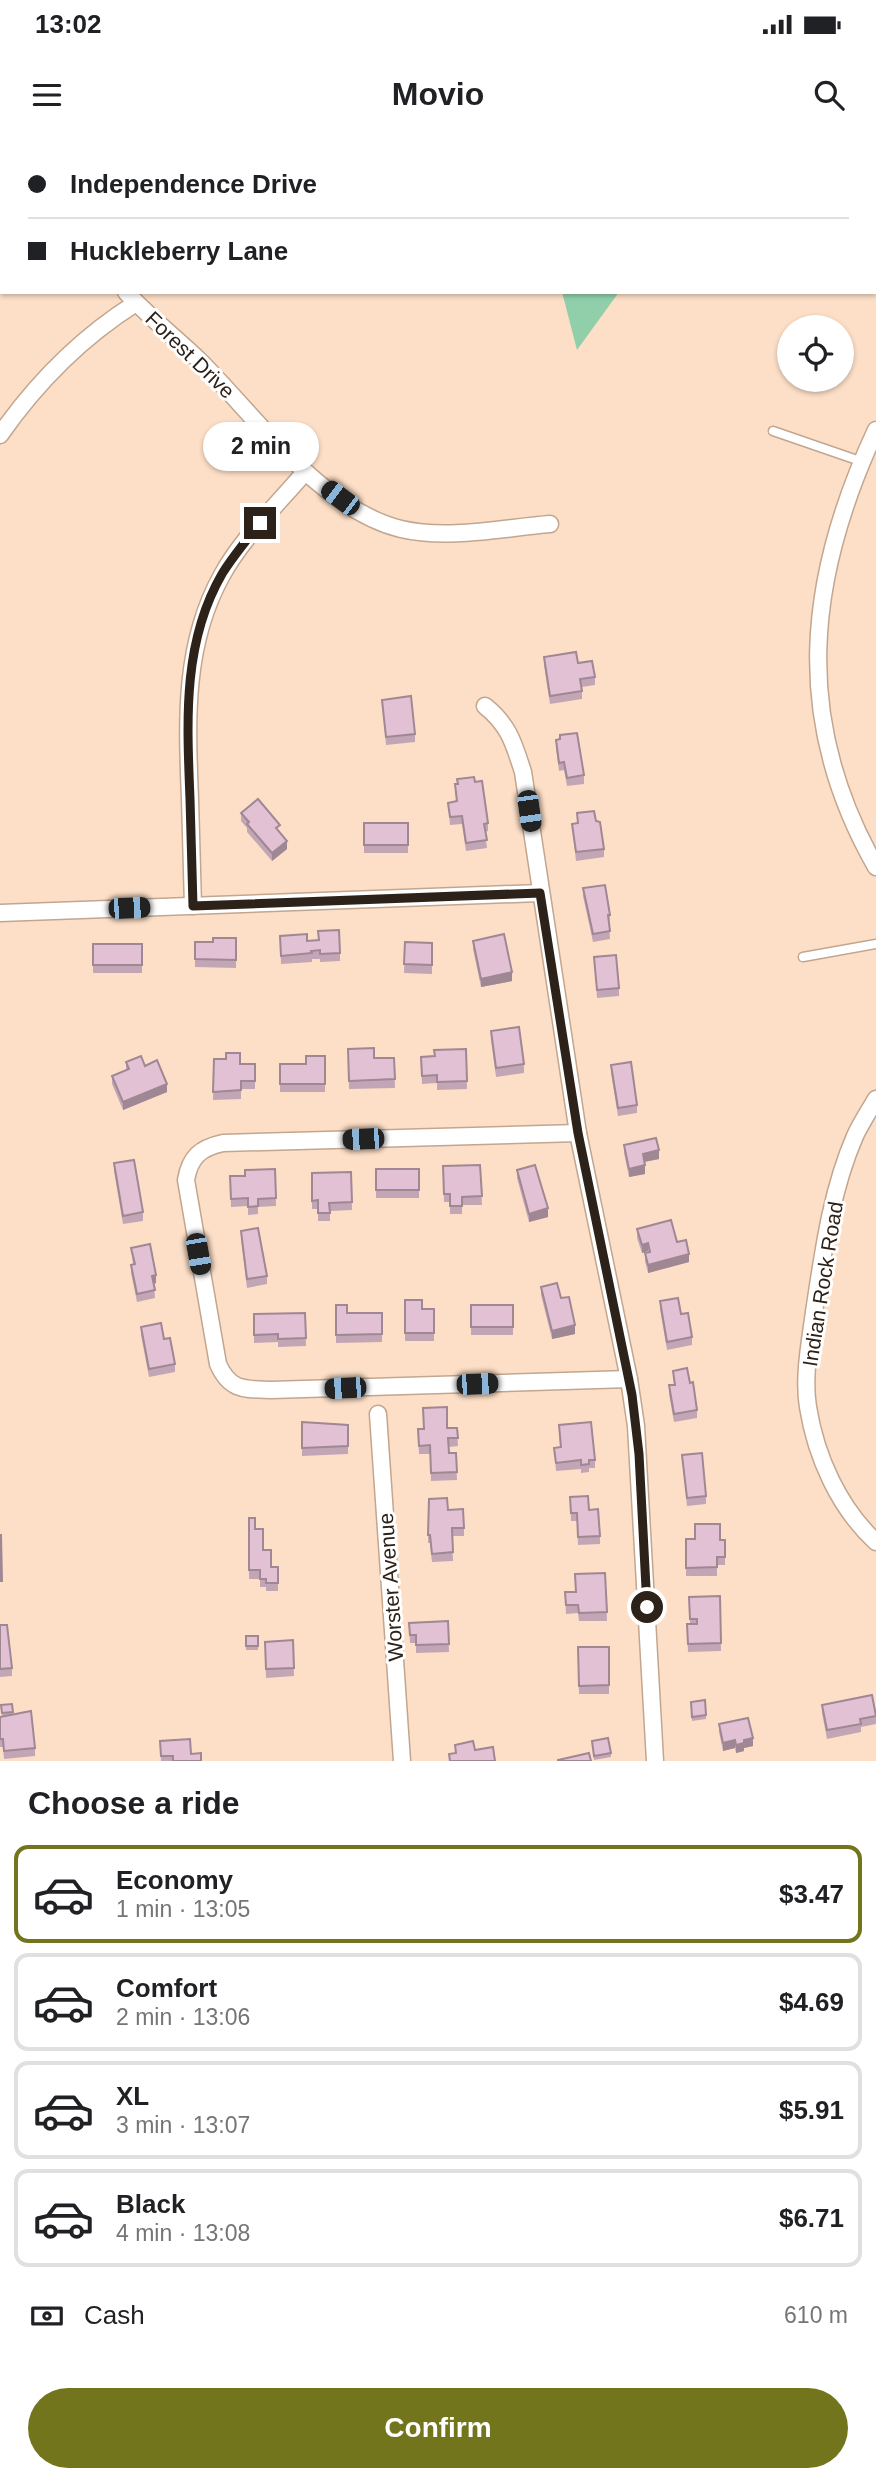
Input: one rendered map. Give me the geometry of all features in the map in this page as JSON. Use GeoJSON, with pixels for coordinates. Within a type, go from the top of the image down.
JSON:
{"type":"FeatureCollection","features":[{"type":"Feature","properties":{"kind":"street"},"geometry":{"type":"LineString","coordinates":[[0,435],[47,376],[131,298]]}},
{"type":"Feature","properties":{"kind":"street","name":"Forest Drive"},"geometry":{"type":"LineString","coordinates":[[131,298],[199,361],[305,472],[357,511],[379,523],[404,530],[459,532],[550,524]]}},
{"type":"Feature","properties":{"kind":"street"},"geometry":{"type":"LineString","coordinates":[[876,430],[837,525],[819,624],[817,673],[822,723],[831,761],[843,800],[876,867]]}},
{"type":"Feature","properties":{"kind":"street"},"geometry":{"type":"LineString","coordinates":[[193,906],[187,735],[188,689],[193,655],[204,615],[220,577],[235,554],[305,472]]}},
{"type":"Feature","properties":{"kind":"street"},"geometry":{"type":"LineString","coordinates":[[485,706],[501,719],[515,745],[523,772],[578,1133],[629,1379],[639,1454],[655,1761]]}},
{"type":"Feature","properties":{"kind":"street"},"geometry":{"type":"LineString","coordinates":[[0,913],[540,893]]}},
{"type":"Feature","properties":{"kind":"street","name":"Indian Rock Road"},"geometry":{"type":"LineString","coordinates":[[876,1099],[856,1135],[830,1219],[812,1327],[807,1405],[815,1440],[828,1475],[845,1506],[862,1529],[876,1542]]}},
{"type":"Feature","properties":{"kind":"street"},"geometry":{"type":"LineString","coordinates":[[578,1133],[208,1146],[196,1154],[188,1167],[186,1180],[218,1364],[233,1385],[247,1389],[271,1390],[629,1379]]}},
{"type":"Feature","properties":{"kind":"street","name":"Worster Avenue"},"geometry":{"type":"LineString","coordinates":[[378,1414],[402,1761]]}},
{"type":"Feature","properties":{"kind":"lane"},"geometry":{"type":"LineString","coordinates":[[773,431],[863,462]]}},
{"type":"Feature","properties":{"kind":"lane"},"geometry":{"type":"LineString","coordinates":[[803,957],[876,944]]}},
{"type":"Feature","properties":{"kind":"green space"},"geometry":{"type":"Polygon","coordinates":[[[563,294],[618,294],[577,350],[563,294]]]}},
{"type":"Feature","properties":{"kind":"building"},"geometry":{"type":"Polygon","coordinates":[[[576,652],[578,663],[592,661],[595,677],[580,679],[582,691],[550,696],[544,657],[576,652]]]}},
{"type":"Feature","properties":{"kind":"building"},"geometry":{"type":"Polygon","coordinates":[[[411,696],[415,734],[386,737],[382,700],[411,696]]]}},
{"type":"Feature","properties":{"kind":"building"},"geometry":{"type":"Polygon","coordinates":[[[577,733],[584,775],[567,778],[564,762],[559,763],[556,740],[560,739],[560,735],[577,733]]]}},
{"type":"Feature","properties":{"kind":"building"},"geometry":{"type":"Polygon","coordinates":[[[474,777],[475,782],[482,781],[488,823],[484,824],[487,840],[466,843],[462,816],[450,817],[448,803],[457,801],[457,779],[474,777]]]}},
{"type":"Feature","properties":{"kind":"building"},"geometry":{"type":"Polygon","coordinates":[[[258,799],[280,825],[276,828],[287,841],[272,853],[241,813],[258,799]]]}},
{"type":"Feature","properties":{"kind":"building"},"geometry":{"type":"Polygon","coordinates":[[[594,811],[596,821],[600,822],[604,849],[576,852],[572,824],[578,823],[577,813],[594,811]]]}},
{"type":"Feature","properties":{"kind":"building"},"geometry":{"type":"Polygon","coordinates":[[[364,823],[408,823],[408,845],[364,845],[364,823]]]}},
{"type":"Feature","properties":{"kind":"building"},"geometry":{"type":"Polygon","coordinates":[[[605,885],[610,931],[593,934],[583,888],[605,885]]]}},
{"type":"Feature","properties":{"kind":"building"},"geometry":{"type":"Polygon","coordinates":[[[339,930],[340,953],[320,954],[320,950],[281,956],[280,936],[307,934],[307,941],[319,940],[318,931],[339,930]]]}},
{"type":"Feature","properties":{"kind":"building"},"geometry":{"type":"Polygon","coordinates":[[[504,934],[512,972],[481,979],[473,941],[504,934]]]}},
{"type":"Feature","properties":{"kind":"building"},"geometry":{"type":"Polygon","coordinates":[[[213,938],[236,938],[236,960],[195,959],[195,942],[213,942],[213,938]]]}},
{"type":"Feature","properties":{"kind":"building"},"geometry":{"type":"Polygon","coordinates":[[[405,942],[432,943],[432,965],[404,964],[405,942]]]}},
{"type":"Feature","properties":{"kind":"building"},"geometry":{"type":"Polygon","coordinates":[[[93,944],[142,944],[142,965],[93,965],[93,944]]]}},
{"type":"Feature","properties":{"kind":"building"},"geometry":{"type":"Polygon","coordinates":[[[616,955],[619,988],[597,990],[594,957],[616,955]]]}},
{"type":"Feature","properties":{"kind":"building"},"geometry":{"type":"Polygon","coordinates":[[[519,1027],[524,1064],[496,1068],[491,1031],[519,1027]]]}},
{"type":"Feature","properties":{"kind":"building"},"geometry":{"type":"Polygon","coordinates":[[[374,1048],[374,1058],[394,1058],[395,1079],[349,1081],[348,1049],[374,1048]]]}},
{"type":"Feature","properties":{"kind":"building"},"geometry":{"type":"Polygon","coordinates":[[[466,1049],[467,1081],[437,1082],[437,1075],[422,1076],[421,1057],[435,1056],[434,1050],[466,1049]]]}},
{"type":"Feature","properties":{"kind":"building"},"geometry":{"type":"Polygon","coordinates":[[[226,1053],[240,1053],[240,1064],[255,1064],[255,1081],[241,1081],[241,1090],[213,1092],[214,1059],[226,1059],[226,1053]]]}},
{"type":"Feature","properties":{"kind":"building"},"geometry":{"type":"Polygon","coordinates":[[[141,1056],[145,1066],[157,1060],[167,1084],[123,1102],[112,1076],[129,1069],[126,1062],[141,1056]]]}},
{"type":"Feature","properties":{"kind":"building"},"geometry":{"type":"Polygon","coordinates":[[[306,1056],[325,1056],[325,1084],[280,1084],[280,1064],[306,1064],[306,1056]]]}},
{"type":"Feature","properties":{"kind":"building"},"geometry":{"type":"Polygon","coordinates":[[[631,1062],[637,1105],[618,1108],[611,1065],[631,1062]]]}},
{"type":"Feature","properties":{"kind":"building"},"geometry":{"type":"Polygon","coordinates":[[[656,1138],[659,1150],[643,1154],[645,1165],[629,1169],[624,1145],[656,1138]]]}},
{"type":"Feature","properties":{"kind":"building"},"geometry":{"type":"Polygon","coordinates":[[[134,1160],[143,1212],[123,1216],[114,1163],[134,1160]]]}},
{"type":"Feature","properties":{"kind":"building"},"geometry":{"type":"Polygon","coordinates":[[[480,1165],[482,1196],[462,1197],[462,1206],[450,1206],[450,1194],[444,1194],[443,1166],[480,1165]]]}},
{"type":"Feature","properties":{"kind":"building"},"geometry":{"type":"Polygon","coordinates":[[[535,1165],[548,1208],[529,1214],[517,1170],[535,1165]]]}},
{"type":"Feature","properties":{"kind":"building"},"geometry":{"type":"Polygon","coordinates":[[[275,1169],[276,1198],[258,1199],[258,1206],[248,1207],[248,1198],[231,1199],[230,1176],[245,1176],[245,1170],[275,1169]]]}},
{"type":"Feature","properties":{"kind":"building"},"geometry":{"type":"Polygon","coordinates":[[[376,1169],[419,1169],[419,1190],[376,1190],[376,1169]]]}},
{"type":"Feature","properties":{"kind":"building"},"geometry":{"type":"Polygon","coordinates":[[[351,1172],[352,1202],[329,1203],[330,1213],[318,1213],[318,1200],[312,1201],[312,1173],[351,1172]]]}},
{"type":"Feature","properties":{"kind":"building"},"geometry":{"type":"Polygon","coordinates":[[[671,1220],[677,1242],[686,1240],[689,1254],[648,1265],[645,1253],[650,1252],[648,1243],[642,1245],[637,1229],[671,1220]]]}},
{"type":"Feature","properties":{"kind":"building"},"geometry":{"type":"Polygon","coordinates":[[[258,1228],[267,1276],[247,1279],[241,1231],[258,1228]]]}},
{"type":"Feature","properties":{"kind":"building"},"geometry":{"type":"Polygon","coordinates":[[[150,1244],[156,1275],[152,1276],[155,1290],[137,1294],[131,1265],[135,1264],[131,1248],[150,1244]]]}},
{"type":"Feature","properties":{"kind":"building"},"geometry":{"type":"Polygon","coordinates":[[[557,1283],[561,1298],[569,1297],[575,1325],[552,1331],[541,1287],[557,1283]]]}},
{"type":"Feature","properties":{"kind":"building"},"geometry":{"type":"Polygon","coordinates":[[[678,1298],[681,1314],[688,1313],[692,1337],[667,1342],[660,1301],[678,1298]]]}},
{"type":"Feature","properties":{"kind":"building"},"geometry":{"type":"Polygon","coordinates":[[[405,1300],[422,1300],[422,1309],[434,1309],[434,1333],[405,1333],[405,1300]]]}},
{"type":"Feature","properties":{"kind":"building"},"geometry":{"type":"Polygon","coordinates":[[[336,1305],[347,1305],[347,1313],[382,1313],[382,1334],[336,1335],[336,1305]]]}},
{"type":"Feature","properties":{"kind":"building"},"geometry":{"type":"Polygon","coordinates":[[[471,1305],[513,1305],[513,1327],[471,1327],[471,1305]]]}},
{"type":"Feature","properties":{"kind":"building"},"geometry":{"type":"Polygon","coordinates":[[[305,1313],[306,1338],[278,1339],[278,1334],[254,1335],[254,1314],[305,1313]]]}},
{"type":"Feature","properties":{"kind":"building"},"geometry":{"type":"Polygon","coordinates":[[[161,1323],[164,1339],[170,1338],[175,1364],[149,1369],[141,1327],[161,1323]]]}},
{"type":"Feature","properties":{"kind":"building"},"geometry":{"type":"Polygon","coordinates":[[[687,1368],[690,1383],[693,1382],[697,1410],[674,1414],[669,1385],[675,1385],[673,1371],[687,1368]]]}},
{"type":"Feature","properties":{"kind":"building"},"geometry":{"type":"Polygon","coordinates":[[[447,1407],[447,1428],[457,1428],[458,1438],[448,1438],[449,1453],[456,1453],[457,1472],[431,1473],[430,1445],[419,1446],[418,1429],[424,1429],[423,1408],[447,1407]]]}},
{"type":"Feature","properties":{"kind":"building"},"geometry":{"type":"Polygon","coordinates":[[[302,1422],[348,1425],[348,1446],[302,1448],[302,1422]]]}},
{"type":"Feature","properties":{"kind":"building"},"geometry":{"type":"Polygon","coordinates":[[[591,1422],[595,1460],[581,1465],[581,1460],[556,1463],[554,1448],[561,1447],[559,1425],[591,1422]]]}},
{"type":"Feature","properties":{"kind":"building"},"geometry":{"type":"Polygon","coordinates":[[[702,1453],[706,1496],[687,1498],[682,1455],[702,1453]]]}},
{"type":"Feature","properties":{"kind":"building"},"geometry":{"type":"Polygon","coordinates":[[[588,1496],[589,1510],[598,1509],[600,1536],[578,1537],[577,1513],[571,1513],[570,1497],[588,1496]]]}},
{"type":"Feature","properties":{"kind":"building"},"geometry":{"type":"Polygon","coordinates":[[[447,1498],[448,1510],[463,1509],[464,1528],[452,1528],[453,1552],[432,1554],[428,1535],[429,1499],[447,1498]]]}},
{"type":"Feature","properties":{"kind":"building"},"geometry":{"type":"Polygon","coordinates":[[[249,1518],[255,1518],[255,1529],[263,1529],[263,1550],[271,1550],[271,1567],[278,1567],[278,1583],[266,1583],[266,1579],[260,1579],[260,1570],[249,1570],[249,1518]]]}},
{"type":"Feature","properties":{"kind":"building"},"geometry":{"type":"Polygon","coordinates":[[[695,1524],[720,1524],[720,1540],[725,1540],[725,1557],[717,1557],[717,1567],[686,1568],[686,1539],[695,1539],[695,1524]]]}},
{"type":"Feature","properties":{"kind":"building"},"geometry":{"type":"Polygon","coordinates":[[[1,1535],[2,1581],[0,1581],[1,1535]]]}},
{"type":"Feature","properties":{"kind":"building"},"geometry":{"type":"Polygon","coordinates":[[[605,1573],[607,1612],[579,1613],[578,1605],[566,1605],[565,1592],[576,1592],[575,1574],[605,1573]]]}},
{"type":"Feature","properties":{"kind":"building"},"geometry":{"type":"Polygon","coordinates":[[[720,1596],[721,1643],[688,1644],[687,1624],[697,1624],[697,1619],[690,1619],[689,1597],[720,1596]]]}},
{"type":"Feature","properties":{"kind":"building"},"geometry":{"type":"Polygon","coordinates":[[[448,1621],[449,1644],[416,1645],[416,1635],[410,1635],[409,1623],[448,1621]]]}},
{"type":"Feature","properties":{"kind":"building"},"geometry":{"type":"Polygon","coordinates":[[[0,1625],[7,1625],[12,1668],[0,1669],[0,1625]]]}},
{"type":"Feature","properties":{"kind":"building"},"geometry":{"type":"Polygon","coordinates":[[[246,1636],[258,1636],[258,1646],[246,1646],[246,1636]]]}},
{"type":"Feature","properties":{"kind":"building"},"geometry":{"type":"Polygon","coordinates":[[[293,1640],[294,1668],[266,1669],[265,1642],[293,1640]]]}},
{"type":"Feature","properties":{"kind":"building"},"geometry":{"type":"Polygon","coordinates":[[[578,1647],[609,1647],[609,1685],[579,1686],[578,1647]]]}},
{"type":"Feature","properties":{"kind":"building"},"geometry":{"type":"Polygon","coordinates":[[[872,1695],[876,1716],[860,1719],[861,1724],[827,1730],[822,1705],[872,1695]]]}},
{"type":"Feature","properties":{"kind":"building"},"geometry":{"type":"Polygon","coordinates":[[[705,1700],[706,1715],[692,1717],[691,1702],[705,1700]]]}},
{"type":"Feature","properties":{"kind":"building"},"geometry":{"type":"Polygon","coordinates":[[[12,1704],[13,1712],[2,1713],[1,1705],[12,1704]]]}},
{"type":"Feature","properties":{"kind":"building"},"geometry":{"type":"Polygon","coordinates":[[[31,1711],[35,1748],[4,1751],[3,1739],[0,1739],[0,1717],[31,1711]]]}},
{"type":"Feature","properties":{"kind":"building"},"geometry":{"type":"Polygon","coordinates":[[[748,1718],[753,1738],[736,1745],[735,1740],[723,1743],[719,1724],[748,1718]]]}},
{"type":"Feature","properties":{"kind":"building"},"geometry":{"type":"Polygon","coordinates":[[[608,1738],[611,1753],[594,1756],[592,1741],[608,1738]]]}},
{"type":"Feature","properties":{"kind":"building"},"geometry":{"type":"Polygon","coordinates":[[[190,1739],[191,1754],[201,1753],[201,1761],[173,1761],[173,1756],[161,1756],[160,1741],[190,1739]]]}},
{"type":"Feature","properties":{"kind":"building"},"geometry":{"type":"Polygon","coordinates":[[[473,1741],[475,1750],[493,1747],[495,1761],[450,1761],[449,1754],[456,1753],[455,1745],[473,1741]]]}},
{"type":"Feature","properties":{"kind":"building"},"geometry":{"type":"Polygon","coordinates":[[[589,1753],[591,1761],[558,1761],[558,1760],[589,1753]]]}},
{"type":"Feature","properties":{"kind":"route"},"geometry":{"type":"LineString","coordinates":[[260,523],[220,577],[204,615],[193,655],[188,689],[187,735],[193,906],[540,893],[578,1133],[632,1395],[639,1454],[647,1607]]}}]}
